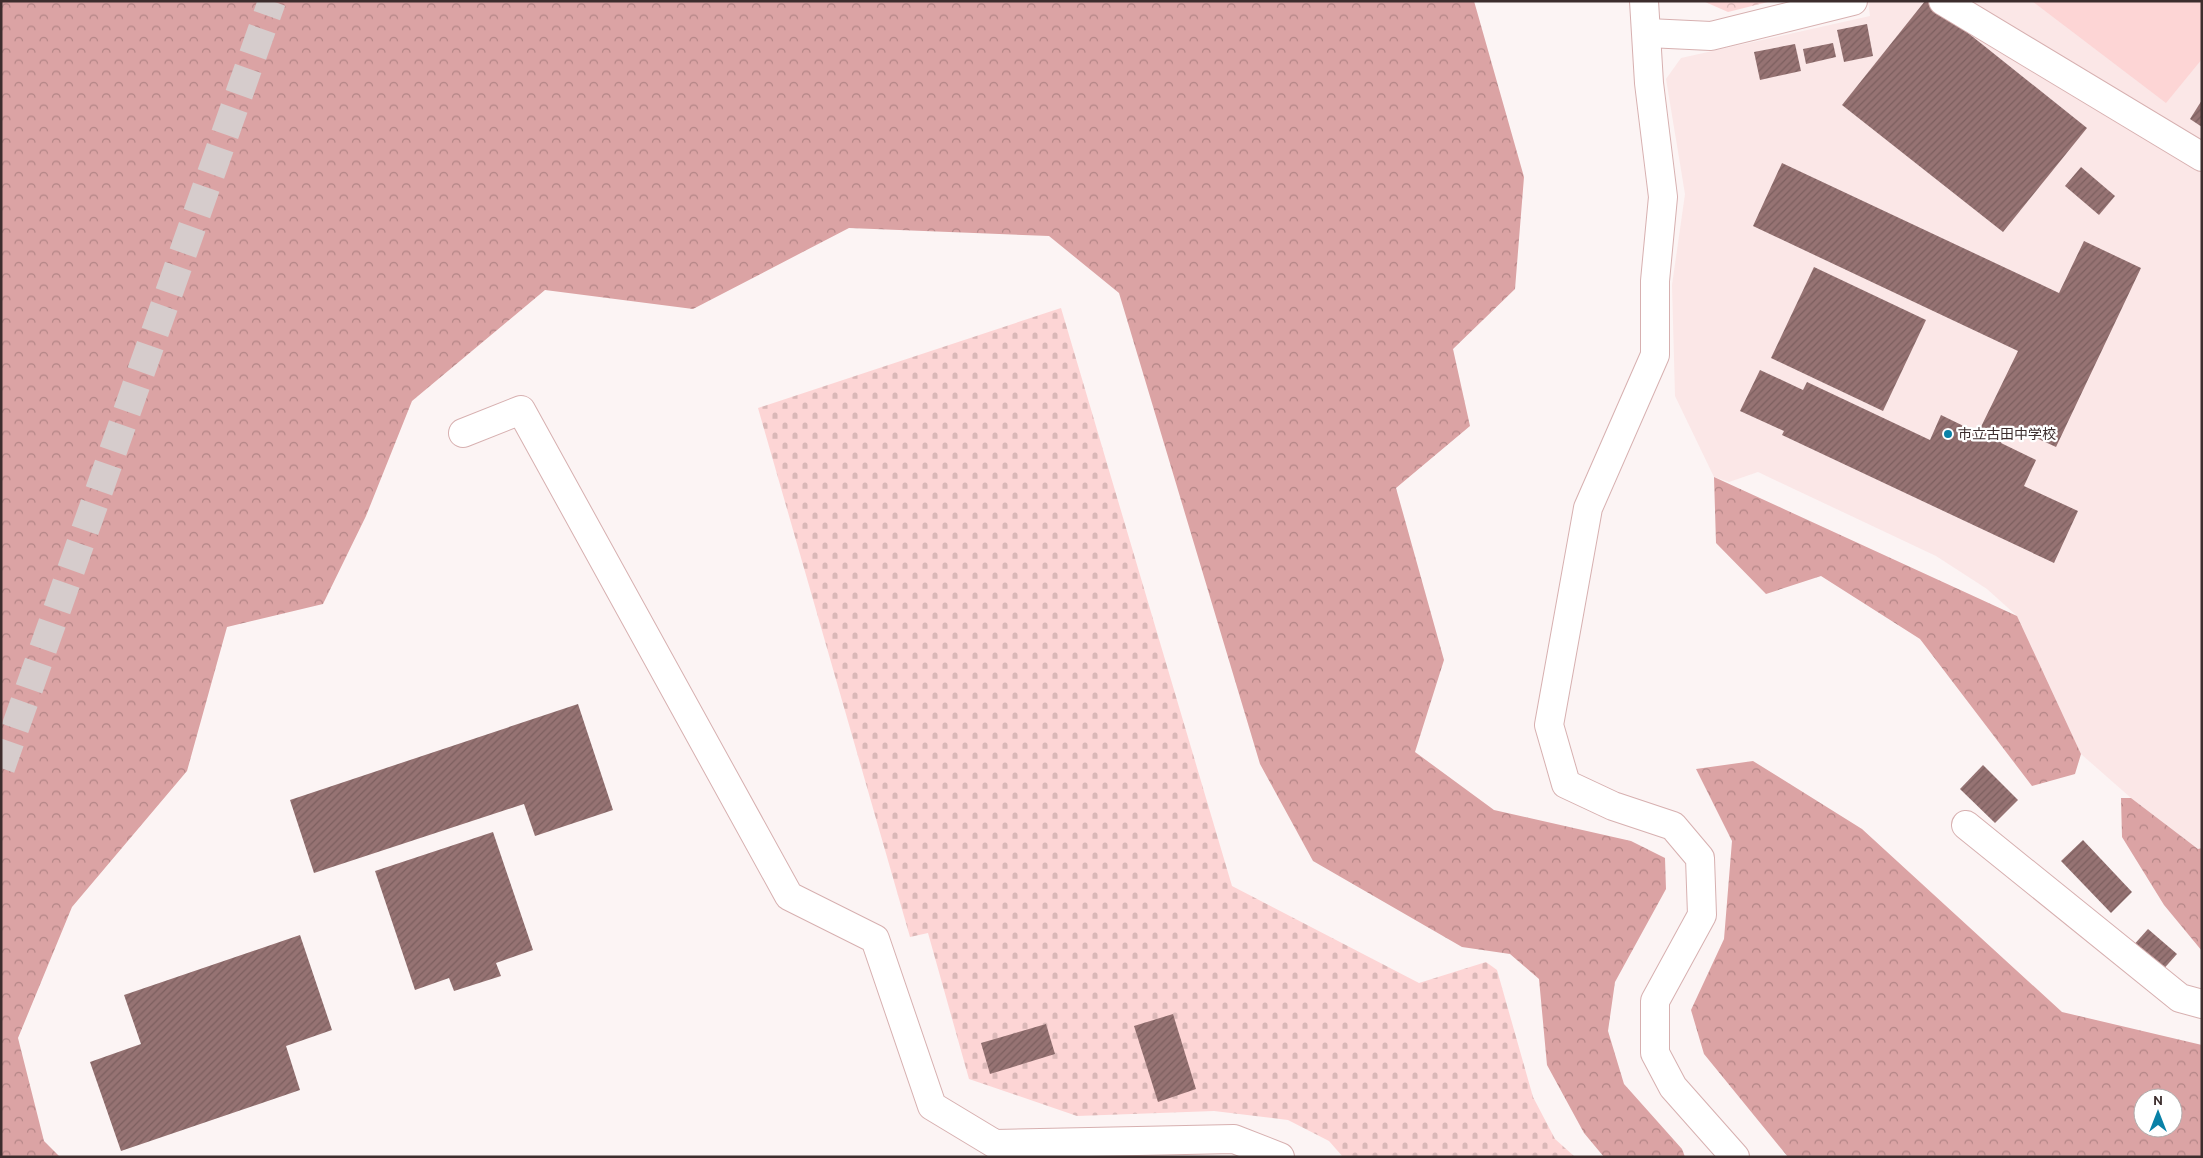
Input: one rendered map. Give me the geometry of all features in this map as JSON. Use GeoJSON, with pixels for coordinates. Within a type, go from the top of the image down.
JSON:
{"type":"FeatureCollection","features":[{"type":"Feature","properties":{"kind":"street"},"geometry":{"type":"LineString","coordinates":[[1644,1],[1648,33],[1649,83],[1663,197],[1656,281],[1656,355],[1588,508],[1549,725],[1566,784],[1613,806],[1673,826],[1700,858],[1702,915],[1656,1001],[1656,1053],[1673,1087],[1735,1157]]}},
{"type":"Feature","properties":{"kind":"street"},"geometry":{"type":"LineString","coordinates":[[1648,33],[1711,36],[1853,1]]}},
{"type":"Feature","properties":{"kind":"street"},"geometry":{"type":"LineString","coordinates":[[1943,1],[2202,157]]}},
{"type":"Feature","properties":{"kind":"street"},"geometry":{"type":"LineString","coordinates":[[462,433],[521,410],[789,896],[875,939],[932,1106],[995,1144],[1234,1139],[1280,1157]]}},
{"type":"Feature","properties":{"kind":"street"},"geometry":{"type":"LineString","coordinates":[[1966,825],[2180,998],[2202,1004]]}},
{"type":"Feature","properties":{"kind":"shaded area","name":"市立古田中学校"},"geometry":{"type":"Polygon","coordinates":[[[1868,1],[2202,1],[2202,848],[2198,849],[2131,798],[2081,754],[2044,674],[2020,655],[2017,616],[1987,589],[1936,556],[1758,472],[1729,482],[1714,477],[1675,396],[1672,285],[1685,194],[1666,79],[1681,58],[1870,16],[1868,1]]]}},
{"type":"Feature","properties":{"kind":"green space"},"geometry":{"type":"Polygon","coordinates":[[[1,1],[1474,1],[1524,177],[1515,289],[1453,349],[1470,426],[1396,488],[1444,660],[1415,752],[1494,810],[1631,841],[1665,858],[1666,889],[1615,982],[1608,1031],[1624,1084],[1682,1149],[1685,1157],[1604,1157],[1584,1133],[1547,1065],[1539,979],[1510,954],[1462,947],[1313,861],[1260,764],[1119,293],[1049,236],[849,228],[693,309],[545,290],[412,401],[366,516],[323,604],[227,627],[187,771],[72,907],[18,1038],[44,1141],[60,1157],[1,1157],[1,1]]]}},
{"type":"Feature","properties":{"kind":"green space"},"geometry":{"type":"Polygon","coordinates":[[[1703,1],[1772,1],[1728,12],[1703,1]]]}},
{"type":"Feature","properties":{"kind":"green space"},"geometry":{"type":"Polygon","coordinates":[[[2032,1],[2202,1],[2202,59],[2166,103],[2032,1]]]}},
{"type":"Feature","properties":{"kind":"green space"},"geometry":{"type":"Polygon","coordinates":[[[1061,308],[1232,886],[1419,983],[1486,962],[1497,970],[1533,1097],[1555,1139],[1575,1157],[1343,1157],[1329,1141],[1288,1120],[1214,1111],[1077,1116],[969,1079],[928,933],[910,937],[758,408],[1061,308]]]}},
{"type":"Feature","properties":{"kind":"green space"},"geometry":{"type":"Polygon","coordinates":[[[1714,477],[2017,616],[2081,754],[2075,774],[2032,786],[1920,639],[1821,576],[1766,594],[1716,543],[1714,477]]]}},
{"type":"Feature","properties":{"kind":"green space"},"geometry":{"type":"Polygon","coordinates":[[[1753,761],[1862,829],[2062,1012],[2202,1045],[2202,1157],[1788,1157],[1704,1054],[1691,1010],[1724,939],[1732,841],[1696,769],[1753,761]]]}},
{"type":"Feature","properties":{"kind":"green space"},"geometry":{"type":"Polygon","coordinates":[[[2121,798],[2131,798],[2198,849],[2202,848],[2202,951],[2164,905],[2122,837],[2121,798]]]}},
{"type":"Feature","properties":{"kind":"building"},"geometry":{"type":"Polygon","coordinates":[[[1925,1],[1928,1],[2087,128],[2003,232],[1842,105],[1925,1]]]}},
{"type":"Feature","properties":{"kind":"building"},"geometry":{"type":"Polygon","coordinates":[[[1867,24],[1873,56],[1844,62],[1837,30],[1867,24]]]}},
{"type":"Feature","properties":{"kind":"building"},"geometry":{"type":"Polygon","coordinates":[[[1833,43],[1836,57],[1806,64],[1803,49],[1833,43]]]}},
{"type":"Feature","properties":{"kind":"building"},"geometry":{"type":"Polygon","coordinates":[[[1795,44],[1801,71],[1760,80],[1754,52],[1795,44]]]}},
{"type":"Feature","properties":{"kind":"building"},"geometry":{"type":"Polygon","coordinates":[[[2202,100],[2202,127],[2190,119],[2202,100]]]}},
{"type":"Feature","properties":{"kind":"building"},"geometry":{"type":"Polygon","coordinates":[[[1782,163],[2059,293],[2084,241],[2141,268],[2056,447],[2010,426],[2001,443],[2036,460],[2024,486],[2078,511],[2054,563],[1782,435],[1784,431],[1740,411],[1760,370],[1803,390],[1807,382],[1930,440],[1941,415],[1978,433],[2018,351],[1753,226],[1782,163]]]}},
{"type":"Feature","properties":{"kind":"building"},"geometry":{"type":"Polygon","coordinates":[[[2081,167],[2115,196],[2099,215],[2065,186],[2081,167]]]}},
{"type":"Feature","properties":{"kind":"building"},"geometry":{"type":"Polygon","coordinates":[[[1814,267],[1926,320],[1883,411],[1771,358],[1814,267]]]}},
{"type":"Feature","properties":{"kind":"building"},"geometry":{"type":"Polygon","coordinates":[[[578,704],[613,810],[535,836],[524,804],[314,873],[290,800],[578,704]]]}},
{"type":"Feature","properties":{"kind":"building"},"geometry":{"type":"Polygon","coordinates":[[[1983,765],[2018,800],[1995,823],[1960,789],[1983,765]]]}},
{"type":"Feature","properties":{"kind":"building"},"geometry":{"type":"Polygon","coordinates":[[[493,832],[533,950],[496,963],[501,976],[454,991],[449,978],[415,990],[375,871],[493,832]]]}},
{"type":"Feature","properties":{"kind":"building"},"geometry":{"type":"Polygon","coordinates":[[[2083,840],[2132,892],[2111,913],[2061,861],[2083,840]]]}},
{"type":"Feature","properties":{"kind":"building"},"geometry":{"type":"Polygon","coordinates":[[[2148,929],[2177,954],[2160,973],[2131,948],[2148,929]]]}},
{"type":"Feature","properties":{"kind":"building"},"geometry":{"type":"Polygon","coordinates":[[[300,935],[332,1030],[286,1046],[300,1090],[121,1151],[90,1062],[141,1044],[124,995],[300,935]]]}},
{"type":"Feature","properties":{"kind":"building"},"geometry":{"type":"Polygon","coordinates":[[[1173,1014],[1196,1089],[1158,1102],[1134,1026],[1173,1014]]]}},
{"type":"Feature","properties":{"kind":"building"},"geometry":{"type":"Polygon","coordinates":[[[1046,1024],[1055,1054],[990,1074],[981,1043],[1046,1024]]]}},
{"type":"Feature","properties":{"kind":"tunnel"},"geometry":{"type":"LineString","coordinates":[[1,768],[272,1]]}},
{"type":"Feature","properties":{"kind":"place","name":"市立古田中学校"},"geometry":{"type":"Point","coordinates":[1948,434]}}]}
